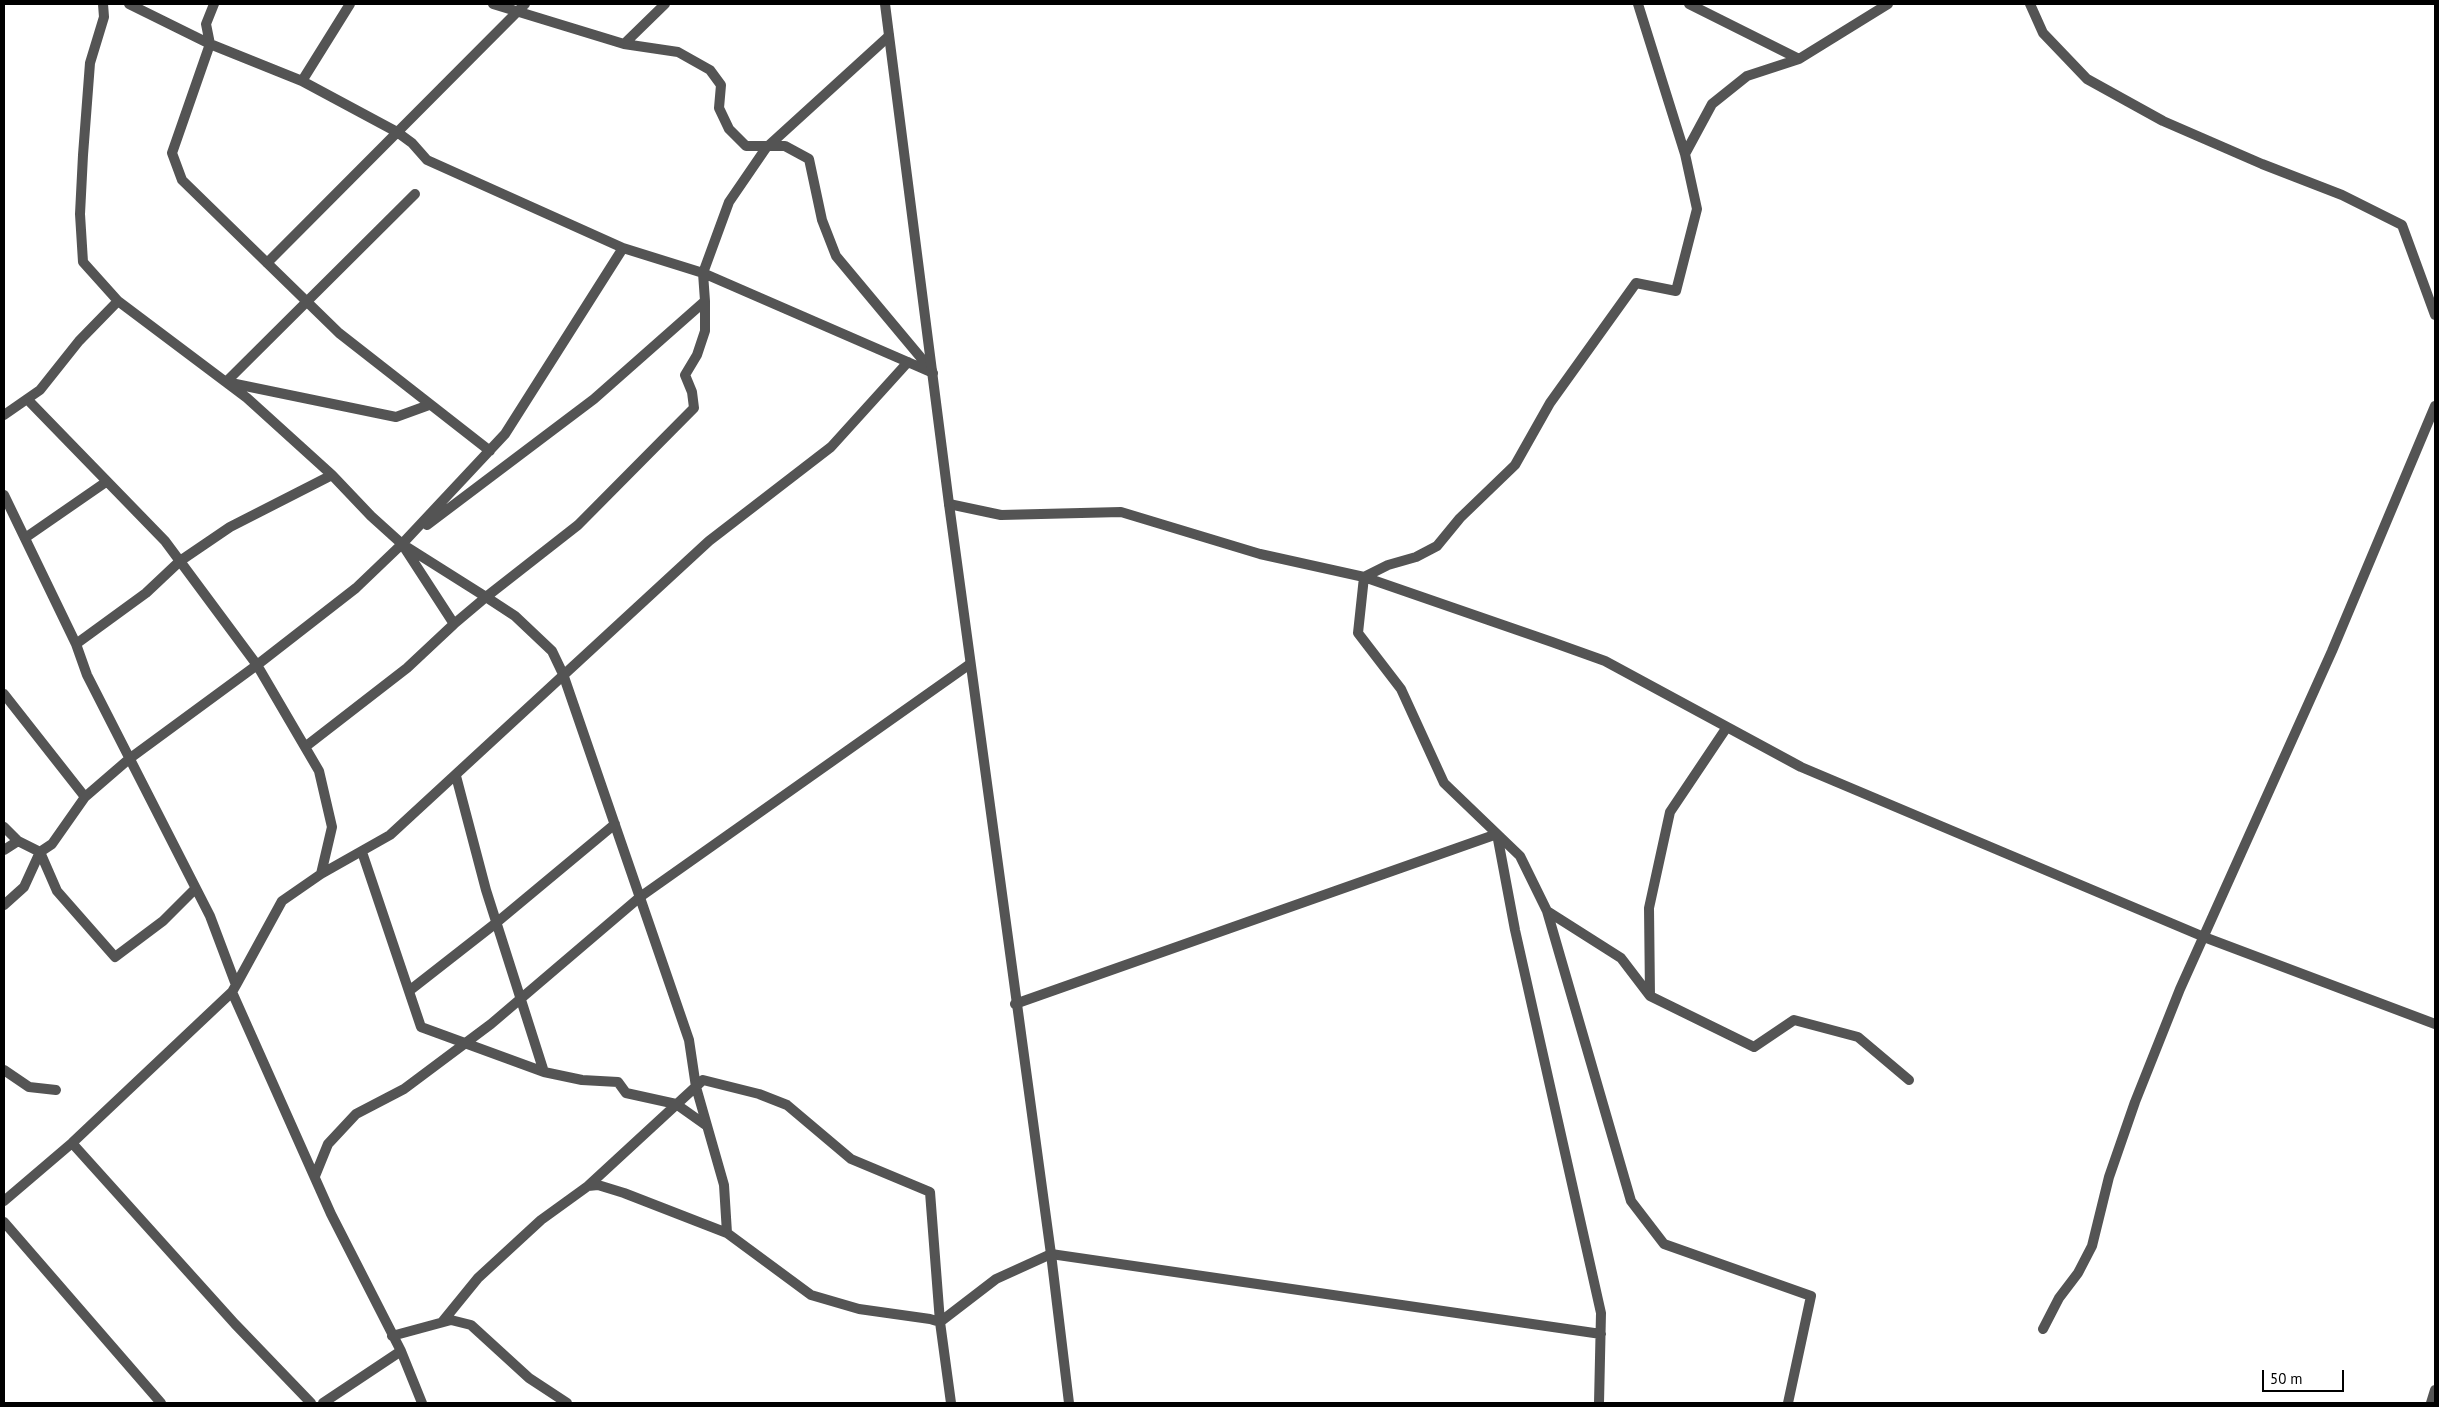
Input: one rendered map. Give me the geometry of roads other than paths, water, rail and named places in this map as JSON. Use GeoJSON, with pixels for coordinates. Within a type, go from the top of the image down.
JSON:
{"type":"FeatureCollection","features":[{"type":"Feature","properties":{"kind":"street"},"geometry":{"type":"LineString","coordinates":[[103,4],[104,17],[90,63],[80,214],[83,262],[118,301],[247,398],[332,476],[402,544],[515,616],[552,651],[563,674],[689,1040],[696,1087],[724,1185],[727,1234]]}},
{"type":"Feature","properties":{"kind":"street"},"geometry":{"type":"LineString","coordinates":[[129,4],[210,44],[302,81],[397,132],[427,160],[623,248],[703,273],[933,373]]}},
{"type":"Feature","properties":{"kind":"street"},"geometry":{"type":"LineString","coordinates":[[214,4],[206,24],[210,44],[172,153],[182,180],[339,333],[490,451]]}},
{"type":"Feature","properties":{"kind":"street"},"geometry":{"type":"LineString","coordinates":[[302,81],[350,4]]}},
{"type":"Feature","properties":{"kind":"street"},"geometry":{"type":"LineString","coordinates":[[493,4],[624,44],[678,52],[710,70],[721,85],[719,108],[729,130],[746,146],[766,148],[784,146],[809,160],[822,220],[836,256],[933,373]]}},
{"type":"Feature","properties":{"kind":"street"},"geometry":{"type":"LineString","coordinates":[[267,262],[525,4]]}},
{"type":"Feature","properties":{"kind":"street"},"geometry":{"type":"LineString","coordinates":[[624,44],[665,4]]}},
{"type":"Feature","properties":{"kind":"street"},"geometry":{"type":"LineString","coordinates":[[885,4],[948,504],[1015,1004],[1051,1254],[1069,1403]]}},
{"type":"Feature","properties":{"kind":"street"},"geometry":{"type":"LineString","coordinates":[[1364,577],[1388,565],[1416,557],[1437,546],[1460,518],[1515,465],[1550,403],[1636,282],[1676,291],[1697,209],[1685,154],[1638,4]]}},
{"type":"Feature","properties":{"kind":"street"},"geometry":{"type":"LineString","coordinates":[[1689,4],[1799,59]]}},
{"type":"Feature","properties":{"kind":"street"},"geometry":{"type":"LineString","coordinates":[[1685,154],[1712,104],[1747,76],[1799,59],[1888,4]]}},
{"type":"Feature","properties":{"kind":"street"},"geometry":{"type":"LineString","coordinates":[[2030,4],[2043,32],[2086,79],[2163,121],[2262,164],[2342,195],[2402,225],[2435,316]]}},
{"type":"Feature","properties":{"kind":"street"},"geometry":{"type":"LineString","coordinates":[[305,747],[407,668],[486,597],[578,525],[694,408],[692,392],[685,375],[697,355],[705,331],[703,273],[729,202],[766,148],[889,36]]}},
{"type":"Feature","properties":{"kind":"street"},"geometry":{"type":"LineString","coordinates":[[226,382],[415,194]]}},
{"type":"Feature","properties":{"kind":"street"},"geometry":{"type":"LineString","coordinates":[[4,905],[24,887],[40,852],[52,844],[85,797],[129,759],[257,665],[356,588],[402,544],[490,451],[505,434],[623,248]]}},
{"type":"Feature","properties":{"kind":"street"},"geometry":{"type":"LineString","coordinates":[[4,415],[40,390],[80,341],[118,301]]}},
{"type":"Feature","properties":{"kind":"street"},"geometry":{"type":"LineString","coordinates":[[402,544],[594,398],[705,301]]}},
{"type":"Feature","properties":{"kind":"street"},"geometry":{"type":"LineString","coordinates":[[4,1201],[72,1143],[234,988],[282,901],[321,874],[390,835],[456,776],[563,674],[636,611],[709,540],[830,447],[908,362]]}},
{"type":"Feature","properties":{"kind":"street"},"geometry":{"type":"LineString","coordinates":[[226,382],[396,417],[430,405]]}},
{"type":"Feature","properties":{"kind":"street"},"geometry":{"type":"LineString","coordinates":[[28,400],[165,541],[257,665],[318,772],[332,827],[321,874]]}},
{"type":"Feature","properties":{"kind":"street"},"geometry":{"type":"LineString","coordinates":[[2043,1329],[2059,1298],[2078,1273],[2092,1246],[2109,1177],[2135,1102],[2180,989],[2332,651],[2435,406]]}},
{"type":"Feature","properties":{"kind":"street"},"geometry":{"type":"LineString","coordinates":[[76,644],[146,593],[180,561],[230,527],[332,476]]}},
{"type":"Feature","properties":{"kind":"street"},"geometry":{"type":"LineString","coordinates":[[25,538],[106,482]]}},
{"type":"Feature","properties":{"kind":"street"},"geometry":{"type":"LineString","coordinates":[[4,495],[76,644],[87,675],[210,916],[234,988],[331,1214],[401,1351],[422,1403]]}},
{"type":"Feature","properties":{"kind":"street"},"geometry":{"type":"LineString","coordinates":[[948,504],[1001,515],[1121,512],[1260,554],[1364,577],[1605,661],[1801,767],[2204,937],[2435,1024]]}},
{"type":"Feature","properties":{"kind":"street"},"geometry":{"type":"LineString","coordinates":[[402,544],[454,624]]}},
{"type":"Feature","properties":{"kind":"street"},"geometry":{"type":"LineString","coordinates":[[1364,577],[1358,633],[1401,689],[1444,783],[1520,856],[1548,911],[1631,1201],[1664,1244],[1811,1296],[1788,1403]]}},
{"type":"Feature","properties":{"kind":"street"},"geometry":{"type":"LineString","coordinates":[[315,1176],[328,1144],[356,1114],[404,1089],[467,1043],[640,897],[970,664]]}},
{"type":"Feature","properties":{"kind":"street"},"geometry":{"type":"LineString","coordinates":[[4,694],[85,797]]}},
{"type":"Feature","properties":{"kind":"street"},"geometry":{"type":"LineString","coordinates":[[1650,996],[1649,908],[1670,812],[1727,727]]}},
{"type":"Feature","properties":{"kind":"street"},"geometry":{"type":"LineString","coordinates":[[456,776],[496,924],[544,1072]]}},
{"type":"Feature","properties":{"kind":"street"},"geometry":{"type":"LineString","coordinates":[[409,991],[496,924],[615,824]]}},
{"type":"Feature","properties":{"kind":"street"},"geometry":{"type":"LineString","coordinates":[[4,827],[18,841],[40,852],[57,891],[115,957],[164,921],[195,889]]}},
{"type":"Feature","properties":{"kind":"street"},"geometry":{"type":"LineString","coordinates":[[1015,1004],[1497,834]]}},
{"type":"Feature","properties":{"kind":"street"},"geometry":{"type":"LineString","coordinates":[[1497,834],[1515,930],[1601,1313],[1599,1403]]}},
{"type":"Feature","properties":{"kind":"street"},"geometry":{"type":"LineString","coordinates":[[4,850],[18,841]]}},
{"type":"Feature","properties":{"kind":"street"},"geometry":{"type":"LineString","coordinates":[[362,852],[421,1027],[544,1072],[582,1080],[618,1082],[626,1093],[676,1104],[707,1126]]}},
{"type":"Feature","properties":{"kind":"street"},"geometry":{"type":"LineString","coordinates":[[1548,911],[1621,958],[1650,996],[1754,1047],[1794,1020],[1858,1037],[1909,1080]]}},
{"type":"Feature","properties":{"kind":"street"},"geometry":{"type":"LineString","coordinates":[[4,1070],[29,1087],[56,1090]]}},
{"type":"Feature","properties":{"kind":"street"},"geometry":{"type":"LineString","coordinates":[[443,1321],[478,1278],[541,1220],[588,1186],[703,1080],[759,1094],[787,1105],[851,1159],[930,1192],[940,1322],[950,1403]]}},
{"type":"Feature","properties":{"kind":"street"},"geometry":{"type":"LineString","coordinates":[[72,1143],[235,1324],[311,1403]]}},
{"type":"Feature","properties":{"kind":"street"},"geometry":{"type":"LineString","coordinates":[[588,1186],[598,1185],[624,1193],[727,1234],[811,1295],[859,1309],[940,1322]]}},
{"type":"Feature","properties":{"kind":"street"},"geometry":{"type":"LineString","coordinates":[[4,1222],[161,1403]]}},
{"type":"Feature","properties":{"kind":"street"},"geometry":{"type":"LineString","coordinates":[[940,1322],[996,1279],[1051,1254],[1601,1334]]}},
{"type":"Feature","properties":{"kind":"street"},"geometry":{"type":"LineString","coordinates":[[392,1336],[443,1321],[451,1320],[471,1325],[529,1378],[567,1403]]}},
{"type":"Feature","properties":{"kind":"street"},"geometry":{"type":"LineString","coordinates":[[323,1403],[401,1351]]}},
{"type":"Feature","properties":{"kind":"street"},"geometry":{"type":"LineString","coordinates":[[2431,1403],[2435,1390]]}}]}
